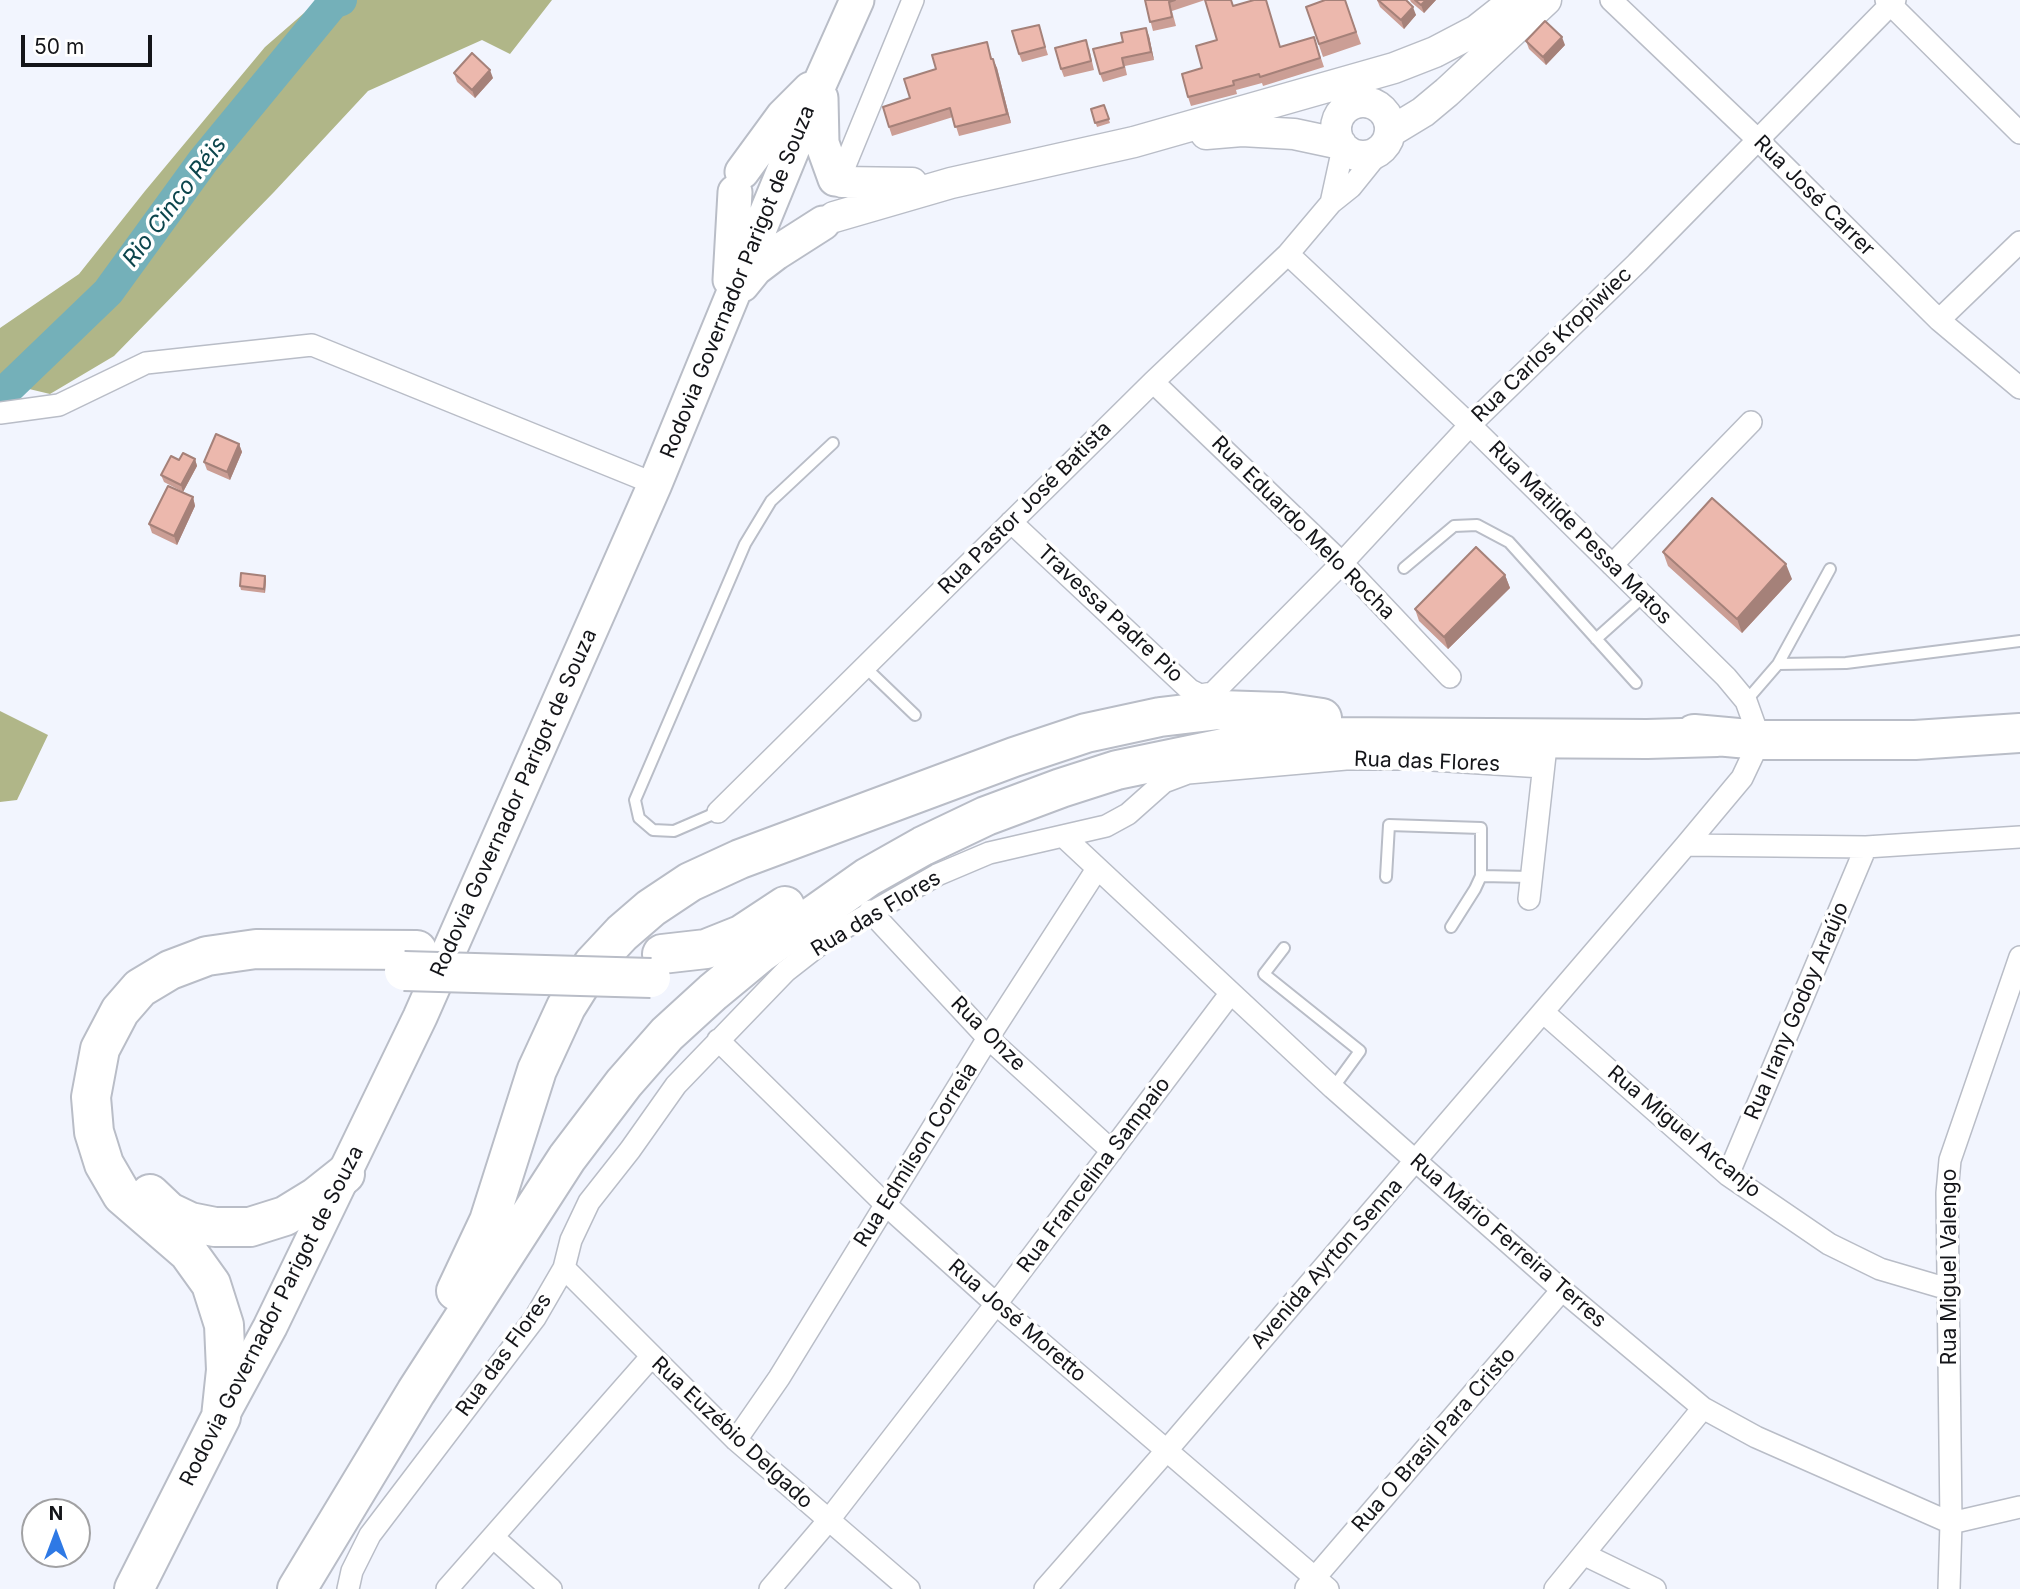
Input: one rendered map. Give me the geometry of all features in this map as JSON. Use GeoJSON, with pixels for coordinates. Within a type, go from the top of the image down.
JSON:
{"type":"FeatureCollection","features":[{"type":"Feature","properties":{"kind":"highway"},"geometry":{"type":"LineString","coordinates":[[274,1589],[470,1265],[489,1221],[537,1070],[566,1007],[593,964],[622,933],[651,908],[690,882],[740,859],[1086,733],[1160,717],[1219,710],[1282,712],[1322,718]]}},
{"type":"Feature","properties":{"kind":"highway"},"geometry":{"type":"LineString","coordinates":[[656,966],[741,935],[899,837],[966,803],[1022,780],[1114,751],[1194,734],[1322,718],[1407,715],[1484,716],[1760,740],[1915,740],[2017,736]]}},
{"type":"Feature","properties":{"kind":"highway"},"geometry":{"type":"LineString","coordinates":[[297,1589],[416,1392],[559,1170],[624,1083],[667,1034],[759,954],[869,894],[923,846],[986,816],[1117,770],[1163,759],[1287,740],[1467,737],[1545,753],[1717,737]]}},
{"type":"Feature","properties":{"kind":"highway"},"geometry":{"type":"LineString","coordinates":[[218,1424],[226,1370],[224,1325],[211,1284],[188,1252],[122,1195],[101,1154],[94,1132],[91,1097],[100,1049],[120,1011],[140,988],[170,970],[207,956],[256,949],[411,961],[656,966],[693,975],[718,969],[737,958],[817,903],[869,894]]}},
{"type":"Feature","properties":{"kind":"highway"},"geometry":{"type":"LineString","coordinates":[[345,1174],[316,1197],[285,1216],[250,1227],[215,1227],[190,1222],[169,1212],[139,1182],[123,1154],[114,1122],[114,1088],[121,1052],[137,1025],[159,1003],[195,982],[231,973],[411,961]]}},
{"type":"Feature","properties":{"kind":"highway","name":"Rodovia Governador Parigot de Souza"},"geometry":{"type":"LineString","coordinates":[[134,1589],[218,1424]]}},
{"type":"Feature","properties":{"kind":"main road","name":"Rodovia Governador Parigot de Souza"},"geometry":{"type":"LineString","coordinates":[[218,1424],[270,1327],[420,1017],[654,484],[857,0]]}},
{"type":"Feature","properties":{"kind":"main road"},"geometry":{"type":"LineString","coordinates":[[824,74],[820,130],[825,156],[839,180]]}},
{"type":"Feature","properties":{"kind":"main road"},"geometry":{"type":"LineString","coordinates":[[729,300],[732,214],[738,182],[783,116],[824,74]]}},
{"type":"Feature","properties":{"kind":"main road"},"geometry":{"type":"LineString","coordinates":[[729,300],[755,270],[828,220]]}},
{"type":"Feature","properties":{"kind":"street"},"geometry":{"type":"LineString","coordinates":[[839,180],[913,0]]}},
{"type":"Feature","properties":{"kind":"street"},"geometry":{"type":"LineString","coordinates":[[951,183],[839,180],[787,164],[768,163],[738,182],[744,211],[763,220],[806,225],[828,220],[951,183],[1350,97],[1436,66],[1515,0]]}},
{"type":"Feature","properties":{"kind":"street"},"geometry":{"type":"LineString","coordinates":[[1134,142],[1242,131],[1294,134],[1342,146],[1353,154],[1364,156],[1375,153],[1387,139],[1447,92],[1546,0]]}},
{"type":"Feature","properties":{"kind":"street","name":"Rua José Carrer"},"geometry":{"type":"LineString","coordinates":[[1611,0],[1758,140],[1939,320],[2020,388]]}},
{"type":"Feature","properties":{"kind":"street"},"geometry":{"type":"LineString","coordinates":[[1891,2],[2020,133]]}},
{"type":"Feature","properties":{"kind":"street","name":"Rua Carlos Kropiwiec"},"geometry":{"type":"LineString","coordinates":[[1213,693],[1342,563],[1470,425],[1637,263],[1891,2]]}},
{"type":"Feature","properties":{"kind":"street"},"geometry":{"type":"LineString","coordinates":[[1350,97],[1378,106],[1388,117],[1387,139]]}},
{"type":"Feature","properties":{"kind":"street"},"geometry":{"type":"LineString","coordinates":[[1342,146],[1336,134],[1336,123],[1350,97]]}},
{"type":"Feature","properties":{"kind":"street","name":"Rua Pastor José Batista"},"geometry":{"type":"LineString","coordinates":[[718,812],[1153,382],[1288,254],[1332,203],[1352,187],[1387,139]]}},
{"type":"Feature","properties":{"kind":"street","name":"Rua Pastor José Batista"},"geometry":{"type":"LineString","coordinates":[[1332,203],[1342,146]]}},
{"type":"Feature","properties":{"kind":"street"},"geometry":{"type":"LineString","coordinates":[[828,220],[841,210],[844,200],[845,189],[839,180]]}},
{"type":"Feature","properties":{"kind":"street"},"geometry":{"type":"LineString","coordinates":[[1939,320],[2020,242]]}},
{"type":"Feature","properties":{"kind":"street","name":"Rua Matilde Pessa Matos"},"geometry":{"type":"LineString","coordinates":[[1288,254],[1470,425],[1726,677],[1746,701],[1760,740]]}},
{"type":"Feature","properties":{"kind":"street"},"geometry":{"type":"LineString","coordinates":[[7,413],[59,405],[146,363],[312,345],[654,484]]}},
{"type":"Feature","properties":{"kind":"street","name":"Rua Eduardo Melo Rocha"},"geometry":{"type":"LineString","coordinates":[[1153,382],[1342,563],[1450,677]]}},
{"type":"Feature","properties":{"kind":"street"},"geometry":{"type":"LineString","coordinates":[[1612,565],[1751,422]]}},
{"type":"Feature","properties":{"kind":"street","name":"Travessa Padre Pio"},"geometry":{"type":"LineString","coordinates":[[1011,522],[1190,690],[1200,695],[1213,693]]}},
{"type":"Feature","properties":{"kind":"street","name":"Avenida Ayrton Senna"},"geometry":{"type":"LineString","coordinates":[[1045,1589],[1686,845],[1742,778],[1760,740]]}},
{"type":"Feature","properties":{"kind":"street"},"geometry":{"type":"LineString","coordinates":[[1529,899],[1545,753]]}},
{"type":"Feature","properties":{"kind":"street","name":"Rua das Flores"},"geometry":{"type":"LineString","coordinates":[[348,1589],[352,1571],[370,1535],[535,1318],[564,1268],[571,1240],[589,1202],[676,1085],[786,971],[832,935],[869,894],[937,874],[989,853],[1107,826],[1128,814],[1164,782],[1188,774],[1346,759],[1417,759],[1545,753]]}},
{"type":"Feature","properties":{"kind":"street","name":"Rua Mário Ferreira Terres"},"geometry":{"type":"LineString","coordinates":[[1063,836],[1333,1088],[1562,1290],[1703,1408],[1756,1437],[1951,1524]]}},
{"type":"Feature","properties":{"kind":"street"},"geometry":{"type":"LineString","coordinates":[[1686,845],[1866,847],[2020,837]]}},
{"type":"Feature","properties":{"kind":"street","name":"Rua Irany Godoy Araújo"},"geometry":{"type":"LineString","coordinates":[[1728,1175],[1866,847]]}},
{"type":"Feature","properties":{"kind":"street","name":"Rua Edmilson Correia"},"geometry":{"type":"LineString","coordinates":[[736,1440],[779,1378],[988,1038],[1097,869]]}},
{"type":"Feature","properties":{"kind":"street","name":"Rua Onze"},"geometry":{"type":"LineString","coordinates":[[869,894],[988,1038],[1112,1151]]}},
{"type":"Feature","properties":{"kind":"street","name":"Rua Miguel Valengo"},"geometry":{"type":"LineString","coordinates":[[1949,1589],[1951,1524],[1947,1193],[1950,1160],[2020,957]]}},
{"type":"Feature","properties":{"kind":"street","name":"Rua Francelina Sampaio"},"geometry":{"type":"LineString","coordinates":[[770,1589],[828,1521],[996,1304],[1230,994]]}},
{"type":"Feature","properties":{"kind":"street","name":"Rua Miguel Arcanjo"},"geometry":{"type":"LineString","coordinates":[[1543,1012],[1728,1175],[1829,1244],[1880,1269],[1948,1289]]}},
{"type":"Feature","properties":{"kind":"street","name":"Rua José Moretto"},"geometry":{"type":"LineString","coordinates":[[719,1040],[886,1205],[996,1304],[1167,1450],[1316,1586]]}},
{"type":"Feature","properties":{"kind":"street","name":"Rua Euzébio Delgado"},"geometry":{"type":"LineString","coordinates":[[564,1268],[736,1440],[909,1589]]}},
{"type":"Feature","properties":{"kind":"street","name":"Rua O Brasil Para Cristo"},"geometry":{"type":"LineString","coordinates":[[1316,1586],[1562,1290]]}},
{"type":"Feature","properties":{"kind":"street"},"geometry":{"type":"LineString","coordinates":[[447,1589],[651,1357]]}},
{"type":"Feature","properties":{"kind":"street"},"geometry":{"type":"LineString","coordinates":[[1555,1589],[1703,1408]]}},
{"type":"Feature","properties":{"kind":"street"},"geometry":{"type":"LineString","coordinates":[[1951,1524],[2020,1507]]}},
{"type":"Feature","properties":{"kind":"street"},"geometry":{"type":"LineString","coordinates":[[493,1537],[551,1589]]}},
{"type":"Feature","properties":{"kind":"street"},"geometry":{"type":"LineString","coordinates":[[1585,1555],[1655,1589]]}},
{"type":"Feature","properties":{"kind":"lane"},"geometry":{"type":"LineString","coordinates":[[718,812],[674,831],[653,830],[639,818],[635,800],[745,544],[771,501],[833,443]]}},
{"type":"Feature","properties":{"kind":"lane"},"geometry":{"type":"LineString","coordinates":[[1404,568],[1454,526],[1477,525],[1509,542],[1636,683]]}},
{"type":"Feature","properties":{"kind":"lane"},"geometry":{"type":"LineString","coordinates":[[1746,701],[1778,664],[1830,569]]}},
{"type":"Feature","properties":{"kind":"lane"},"geometry":{"type":"LineString","coordinates":[[1596,639],[1644,596]]}},
{"type":"Feature","properties":{"kind":"lane"},"geometry":{"type":"LineString","coordinates":[[1778,664],[1846,663],[2020,641]]}},
{"type":"Feature","properties":{"kind":"lane"},"geometry":{"type":"LineString","coordinates":[[865,667],[915,715]]}},
{"type":"Feature","properties":{"kind":"lane"},"geometry":{"type":"LineString","coordinates":[[1386,877],[1389,825],[1481,828],[1481,876],[1451,928]]}},
{"type":"Feature","properties":{"kind":"lane"},"geometry":{"type":"LineString","coordinates":[[1481,876],[1531,877]]}},
{"type":"Feature","properties":{"kind":"lane"},"geometry":{"type":"LineString","coordinates":[[1284,948],[1264,974],[1360,1051],[1333,1088]]}},
{"type":"Feature","properties":{"kind":"green space"},"geometry":{"type":"Polygon","coordinates":[[[319,0],[552,0],[510,54],[482,40],[368,91],[114,356],[50,394],[0,382],[0,328],[79,274],[265,47],[319,0]]]}},
{"type":"Feature","properties":{"kind":"green space"},"geometry":{"type":"Polygon","coordinates":[[[0,711],[48,735],[17,800],[0,802],[0,711]]]}},
{"type":"Feature","properties":{"kind":"building"},"geometry":{"type":"Polygon","coordinates":[[[1145,0],[1175,0],[1169,2],[1172,17],[1150,22],[1145,0]]]}},
{"type":"Feature","properties":{"kind":"building"},"geometry":{"type":"Polygon","coordinates":[[[1205,0],[1231,0],[1233,6],[1254,0],[1266,0],[1280,47],[1314,37],[1320,58],[1260,77],[1259,74],[1233,81],[1234,85],[1188,97],[1182,74],[1202,68],[1196,46],[1217,40],[1205,0]]]}},
{"type":"Feature","properties":{"kind":"building"},"geometry":{"type":"Polygon","coordinates":[[[1325,0],[1345,0],[1356,32],[1319,44],[1306,7],[1325,0]]]}},
{"type":"Feature","properties":{"kind":"building"},"geometry":{"type":"Polygon","coordinates":[[[1378,0],[1406,0],[1413,7],[1401,20],[1378,0]]]}},
{"type":"Feature","properties":{"kind":"building"},"geometry":{"type":"Polygon","coordinates":[[[1545,21],[1562,37],[1543,57],[1526,41],[1545,21]]]}},
{"type":"Feature","properties":{"kind":"building"},"geometry":{"type":"Polygon","coordinates":[[[1039,25],[1045,47],[1019,54],[1012,31],[1039,25]]]}},
{"type":"Feature","properties":{"kind":"building"},"geometry":{"type":"Polygon","coordinates":[[[1146,28],[1151,52],[1122,58],[1124,67],[1100,74],[1093,49],[1123,42],[1121,33],[1146,28]]]}},
{"type":"Feature","properties":{"kind":"building"},"geometry":{"type":"Polygon","coordinates":[[[1086,40],[1091,61],[1061,69],[1055,48],[1086,40]]]}},
{"type":"Feature","properties":{"kind":"building"},"geometry":{"type":"Polygon","coordinates":[[[987,42],[1007,114],[955,127],[950,108],[889,127],[883,107],[910,98],[904,79],[936,69],[932,55],[987,42]]]}},
{"type":"Feature","properties":{"kind":"building"},"geometry":{"type":"Polygon","coordinates":[[[472,53],[490,70],[472,90],[454,73],[472,53]]]}},
{"type":"Feature","properties":{"kind":"building"},"geometry":{"type":"Polygon","coordinates":[[[1104,105],[1109,119],[1095,123],[1091,109],[1104,105]]]}},
{"type":"Feature","properties":{"kind":"building"},"geometry":{"type":"Polygon","coordinates":[[[216,434],[239,444],[227,472],[204,462],[216,434]]]}},
{"type":"Feature","properties":{"kind":"building"},"geometry":{"type":"Polygon","coordinates":[[[183,453],[195,459],[181,485],[161,475],[171,456],[179,460],[183,453]]]}},
{"type":"Feature","properties":{"kind":"building"},"geometry":{"type":"Polygon","coordinates":[[[168,486],[193,497],[174,536],[149,524],[168,486]]]}},
{"type":"Feature","properties":{"kind":"building"},"geometry":{"type":"Polygon","coordinates":[[[1712,498],[1786,564],[1737,619],[1663,552],[1712,498]]]}},
{"type":"Feature","properties":{"kind":"building"},"geometry":{"type":"Polygon","coordinates":[[[1476,547],[1505,575],[1444,637],[1415,609],[1476,547]]]}},
{"type":"Feature","properties":{"kind":"building"},"geometry":{"type":"Polygon","coordinates":[[[241,573],[265,576],[264,589],[240,586],[241,573]]]}},
{"type":"Feature","properties":{"kind":"waterway","name":"Rio Cinco Réis"},"geometry":{"type":"LineString","coordinates":[[0,396],[108,292],[203,161],[333,3],[341,0]]}}]}
